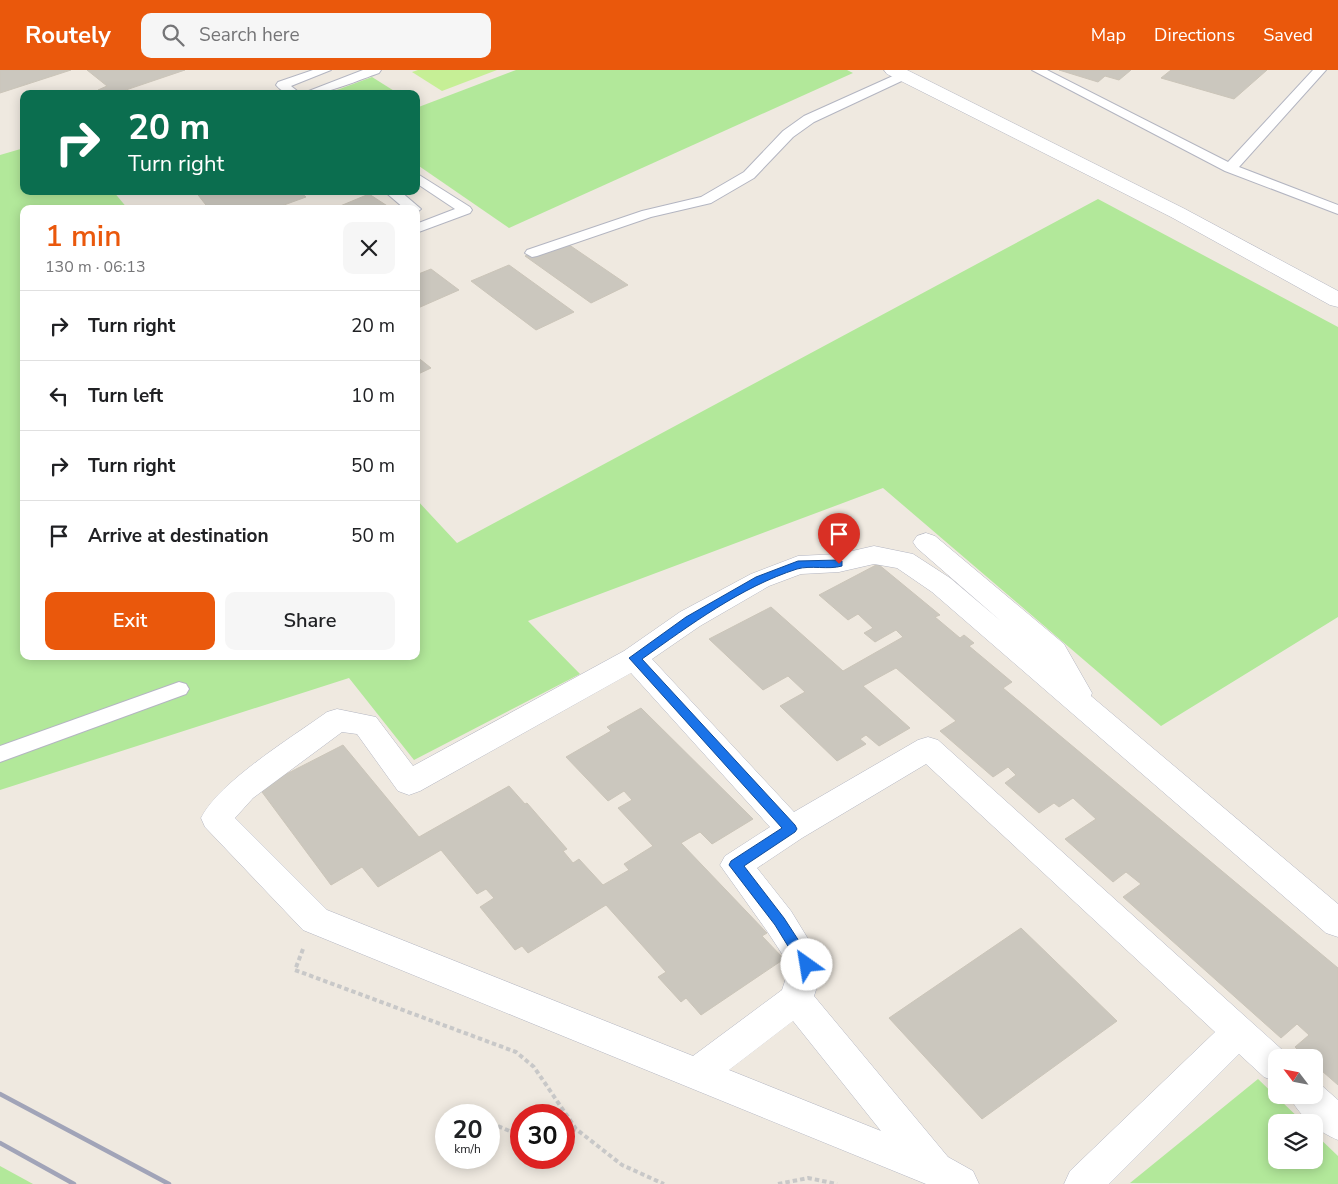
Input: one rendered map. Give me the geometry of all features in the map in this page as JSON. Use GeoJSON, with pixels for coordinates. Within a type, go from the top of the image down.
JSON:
{"type":"FeatureCollection","features":[{"type":"Feature","properties":{"kind":"street"},"geometry":{"type":"LineString","coordinates":[[899,73],[1178,213],[1338,300]]}},
{"type":"Feature","properties":{"kind":"street"},"geometry":{"type":"LineString","coordinates":[[926,542],[1054,651],[1087,710]]}},
{"type":"Feature","properties":{"kind":"street"},"geometry":{"type":"LineString","coordinates":[[948,1177],[315,920],[216,818],[242,790],[337,720],[366,725],[409,783],[634,658],[690,620],[760,580],[798,565],[839,564],[874,555],[904,560],[941,585],[1338,923]]}},
{"type":"Feature","properties":{"kind":"street"},"geometry":{"type":"LineString","coordinates":[[634,658],[791,829]]}},
{"type":"Feature","properties":{"kind":"street"},"geometry":{"type":"LineString","coordinates":[[697,1074],[796,999],[807,965],[779,922],[736,865],[791,829],[928,748],[1268,1059]]}},
{"type":"Feature","properties":{"kind":"street"},"geometry":{"type":"LineString","coordinates":[[796,999],[948,1177]]}},
{"type":"Feature","properties":{"kind":"street"},"geometry":{"type":"LineString","coordinates":[[1083,1184],[1238,1032]]}},
{"type":"Feature","properties":{"kind":"street"},"geometry":{"type":"LineString","coordinates":[[1318,1104],[1338,1123]]}},
{"type":"Feature","properties":{"kind":"lane"},"geometry":{"type":"LineString","coordinates":[[289,90],[282,85],[325,70]]}},
{"type":"Feature","properties":{"kind":"lane"},"geometry":{"type":"LineString","coordinates":[[318,90],[375,70]]}},
{"type":"Feature","properties":{"kind":"lane"},"geometry":{"type":"LineString","coordinates":[[1038,70],[1230,168],[1338,210]]}},
{"type":"Feature","properties":{"kind":"lane"},"geometry":{"type":"LineString","coordinates":[[1230,168],[1320,70]]}},
{"type":"Feature","properties":{"kind":"lane"},"geometry":{"type":"LineString","coordinates":[[532,253],[647,214],[706,200],[730,188],[749,175],[788,134],[809,119],[899,73]]}},
{"type":"Feature","properties":{"kind":"lane"},"geometry":{"type":"LineString","coordinates":[[420,179],[465,210],[420,227]]}},
{"type":"Feature","properties":{"kind":"lane"},"geometry":{"type":"LineString","coordinates":[[396,195],[410,205]]}},
{"type":"Feature","properties":{"kind":"lane"},"geometry":{"type":"LineString","coordinates":[[420,213],[433,222]]}},
{"type":"Feature","properties":{"kind":"lane"},"geometry":{"type":"LineString","coordinates":[[0,754],[179,689]]}},
{"type":"Feature","properties":{"kind":"path"},"geometry":{"type":"LineString","coordinates":[[295,970],[516,1052],[534,1067],[576,1129],[622,1165],[664,1184]]}},
{"type":"Feature","properties":{"kind":"path"},"geometry":{"type":"LineString","coordinates":[[778,1184],[801,1178],[818,1178],[837,1184]]}},
{"type":"Feature","properties":{"kind":"green space"},"geometry":{"type":"Polygon","coordinates":[[[418,70],[497,70],[442,91],[412,72],[418,70]]]}},
{"type":"Feature","properties":{"kind":"green space"},"geometry":{"type":"Polygon","coordinates":[[[516,70],[847,70],[853,73],[509,228],[420,167],[420,106],[516,70]]]}},
{"type":"Feature","properties":{"kind":"green space"},"geometry":{"type":"Polygon","coordinates":[[[372,77],[393,90],[337,90],[372,77]]]}},
{"type":"Feature","properties":{"kind":"green space"},"geometry":{"type":"Polygon","coordinates":[[[20,149],[20,195],[116,195],[125,205],[20,205],[20,660],[420,660],[420,503],[457,543],[1098,199],[1338,327],[1338,617],[1161,726],[883,488],[528,621],[580,674],[414,760],[349,678],[0,790],[0,155],[20,149]]]}},
{"type":"Feature","properties":{"kind":"green space"},"geometry":{"type":"Polygon","coordinates":[[[1258,1079],[1268,1089],[1268,1104],[1284,1104],[1295,1114],[1268,1114],[1268,1169],[1323,1169],[1323,1142],[1338,1156],[1338,1184],[1130,1183],[1258,1079]]]}},
{"type":"Feature","properties":{"kind":"green space"},"geometry":{"type":"Polygon","coordinates":[[[0,1166],[33,1184],[0,1184],[0,1166]]]}},
{"type":"Feature","properties":{"kind":"building"},"geometry":{"type":"Polygon","coordinates":[[[0,70],[71,70],[0,93],[0,70]]]}},
{"type":"Feature","properties":{"kind":"building"},"geometry":{"type":"Polygon","coordinates":[[[87,70],[185,70],[126,90],[98,90],[107,86],[87,70]]]}},
{"type":"Feature","properties":{"kind":"building"},"geometry":{"type":"Polygon","coordinates":[[[1059,70],[1131,70],[1119,80],[1105,76],[1098,82],[1059,70]]]}},
{"type":"Feature","properties":{"kind":"building"},"geometry":{"type":"Polygon","coordinates":[[[1171,70],[1267,70],[1234,99],[1161,78],[1171,70]]]}},
{"type":"Feature","properties":{"kind":"building"},"geometry":{"type":"Polygon","coordinates":[[[198,195],[304,195],[306,197],[284,205],[206,205],[198,195]]]}},
{"type":"Feature","properties":{"kind":"building"},"geometry":{"type":"Polygon","coordinates":[[[371,195],[386,205],[343,205],[371,195]]]}},
{"type":"Feature","properties":{"kind":"building"},"geometry":{"type":"Polygon","coordinates":[[[562,240],[628,285],[591,303],[525,256],[562,240]]]}},
{"type":"Feature","properties":{"kind":"building"},"geometry":{"type":"Polygon","coordinates":[[[509,265],[574,312],[536,330],[471,281],[509,265]]]}},
{"type":"Feature","properties":{"kind":"building"},"geometry":{"type":"Polygon","coordinates":[[[431,269],[459,290],[420,307],[420,273],[431,269]]]}},
{"type":"Feature","properties":{"kind":"building"},"geometry":{"type":"Polygon","coordinates":[[[420,359],[431,368],[420,373],[420,359]]]}},
{"type":"Feature","properties":{"kind":"building"},"geometry":{"type":"Polygon","coordinates":[[[878,564],[940,615],[935,617],[960,638],[964,635],[974,643],[969,646],[1012,682],[1003,688],[1338,968],[1338,1085],[1323,1072],[1323,1049],[1297,1049],[1295,1047],[1309,1035],[1297,1024],[1281,1038],[1123,897],[1141,884],[1126,872],[1113,882],[1065,839],[1096,819],[1073,798],[1059,807],[1054,803],[1039,813],[1005,783],[1016,775],[1008,767],[993,777],[940,731],[956,721],[896,668],[863,686],[910,728],[879,746],[866,735],[860,739],[866,744],[837,761],[780,706],[805,692],[788,676],[763,690],[709,639],[771,607],[843,671],[903,637],[896,630],[875,642],[864,633],[873,628],[858,614],[848,620],[819,595],[878,564]]]}},
{"type":"Feature","properties":{"kind":"building"},"geometry":{"type":"Polygon","coordinates":[[[641,708],[753,819],[712,844],[700,832],[681,843],[767,933],[762,936],[784,959],[701,1015],[686,998],[681,1002],[658,977],[666,972],[606,905],[528,953],[522,946],[515,950],[480,907],[494,898],[486,889],[477,894],[441,850],[378,887],[362,867],[331,885],[259,788],[343,745],[419,837],[509,786],[525,804],[527,803],[567,849],[563,851],[573,863],[579,859],[603,885],[629,870],[624,864],[653,846],[618,808],[632,800],[624,791],[608,801],[566,757],[611,731],[607,727],[641,708]]]}},
{"type":"Feature","properties":{"kind":"building"},"geometry":{"type":"Polygon","coordinates":[[[1021,928],[1117,1021],[982,1119],[889,1018],[1021,928]]]}},
{"type":"Feature","properties":{"kind":"railway"},"geometry":{"type":"LineString","coordinates":[[0,1094],[169,1184]]}},
{"type":"Feature","properties":{"kind":"railway"},"geometry":{"type":"LineString","coordinates":[[0,1143],[74,1184]]}},
{"type":"Feature","properties":{"kind":"route"},"geometry":{"type":"LineString","coordinates":[[807,965],[779,922],[736,865],[791,829],[634,658],[690,620],[760,580],[798,565],[839,564]]}}]}
